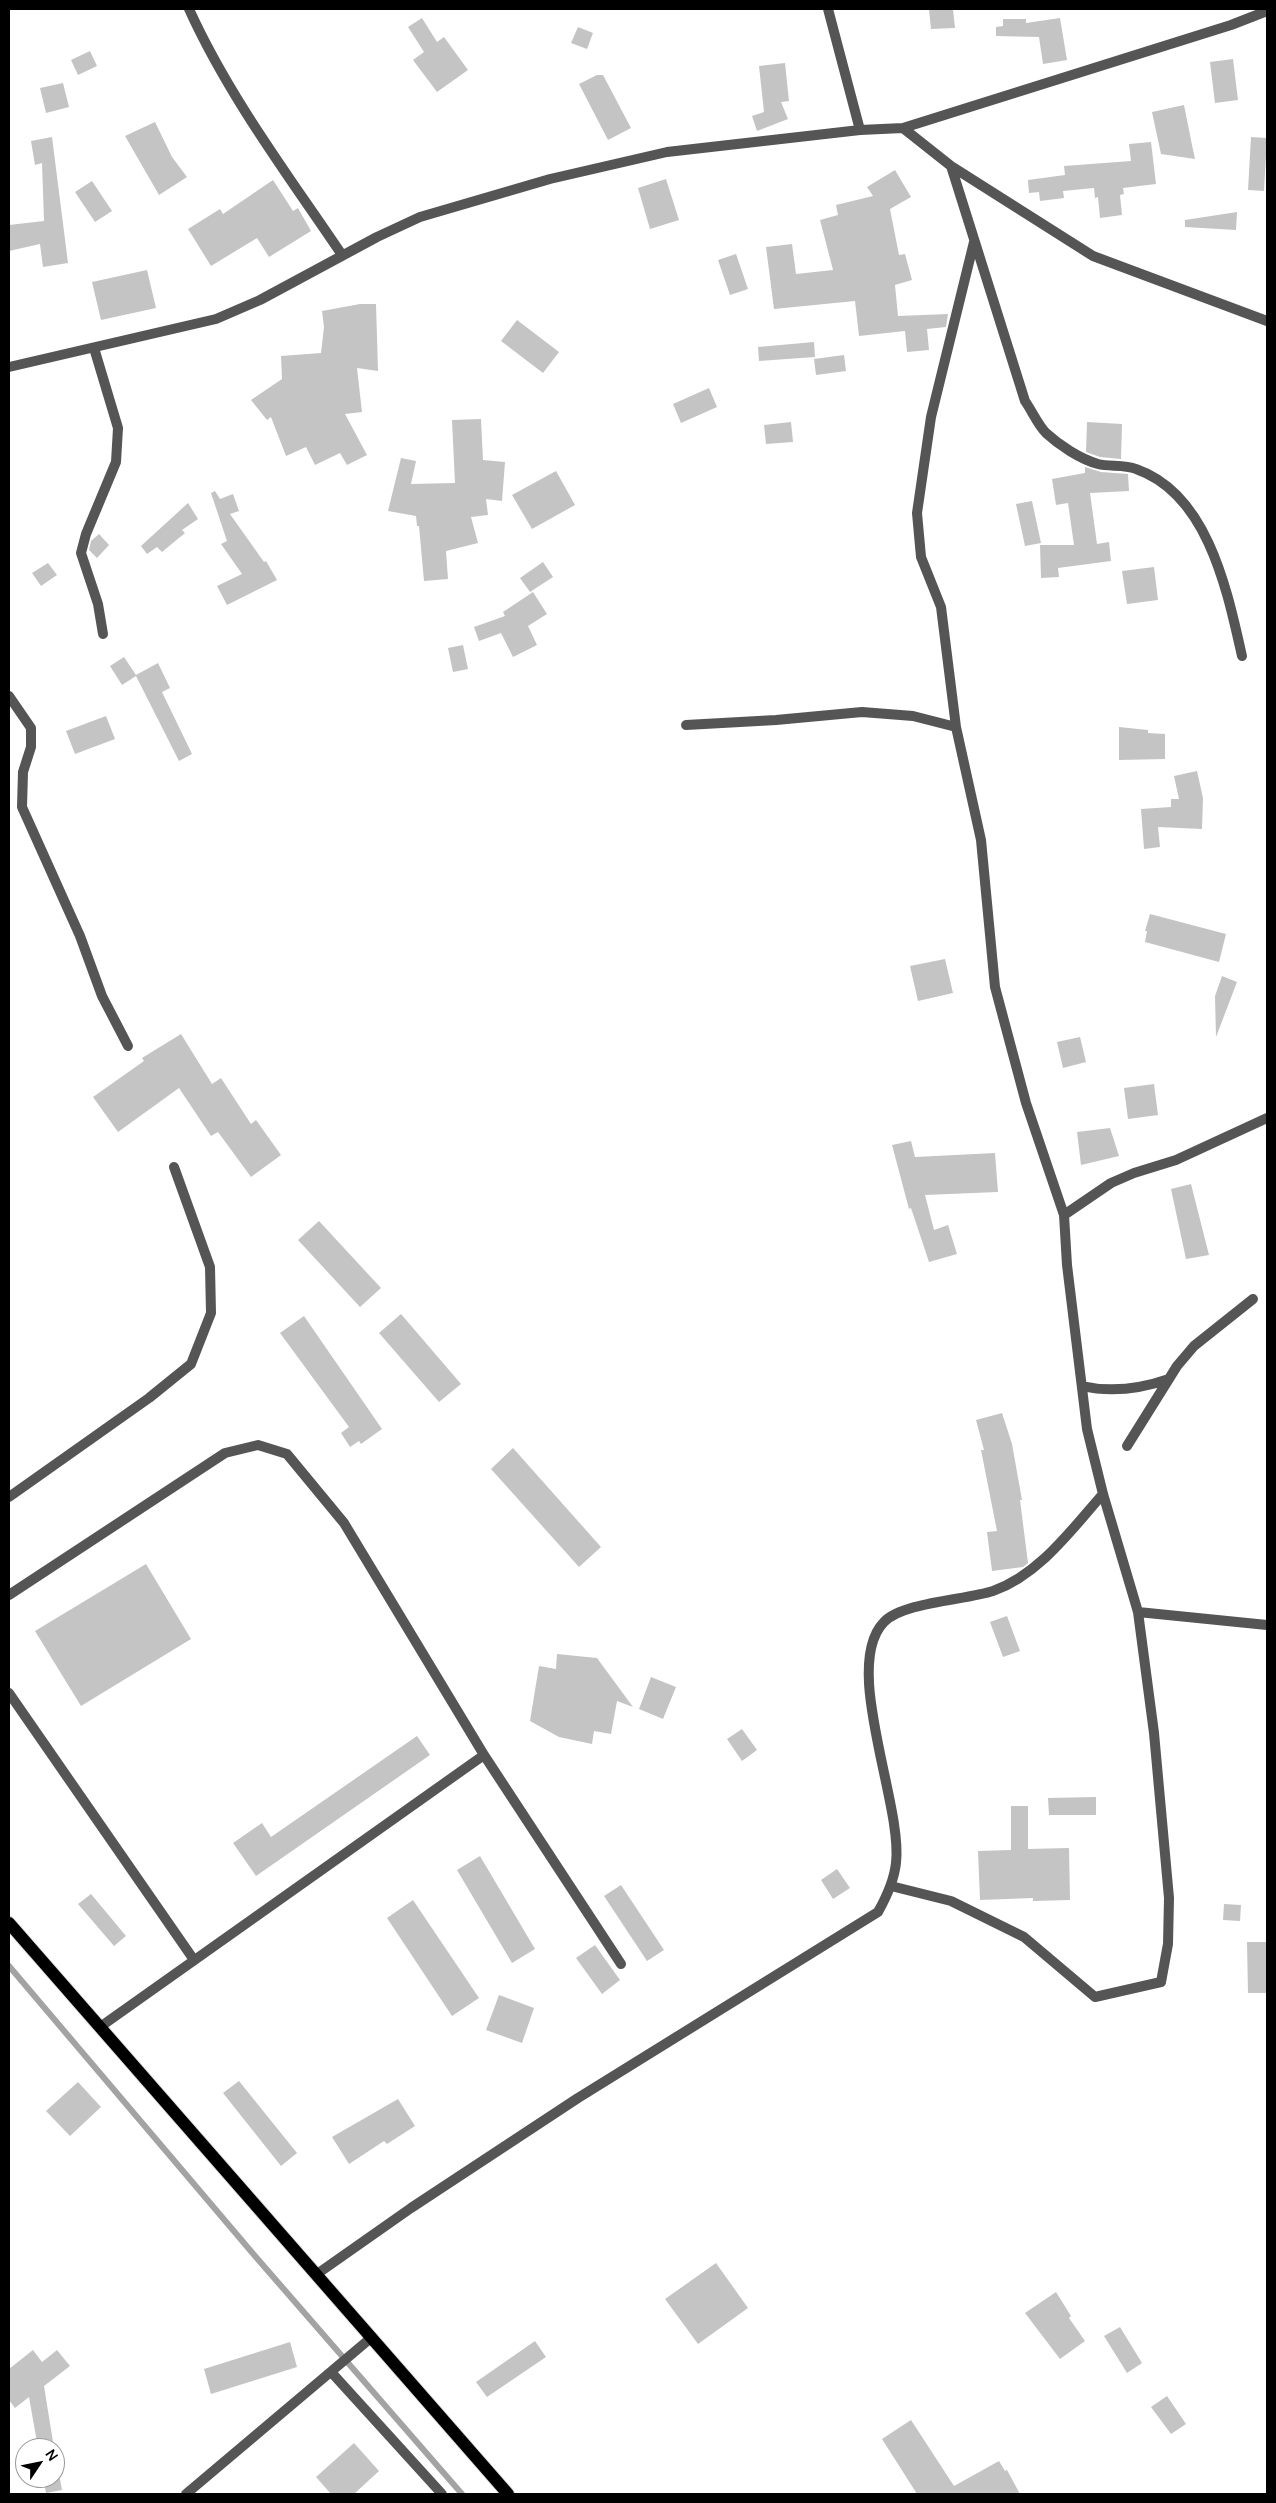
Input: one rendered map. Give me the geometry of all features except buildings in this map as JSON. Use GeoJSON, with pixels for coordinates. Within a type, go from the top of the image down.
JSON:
{"type":"FeatureCollection","features":[{"type":"Feature","properties":{"kind":"main road"},"geometry":{"type":"LineString","coordinates":[[9,1923],[508,2494]]}},
{"type":"Feature","properties":{"kind":"street"},"geometry":{"type":"LineString","coordinates":[[189,9],[241,105],[342,255]]}},
{"type":"Feature","properties":{"kind":"street"},"geometry":{"type":"LineString","coordinates":[[828,9],[860,130]]}},
{"type":"Feature","properties":{"kind":"street"},"geometry":{"type":"LineString","coordinates":[[9,366],[216,319],[260,300],[342,255],[420,217],[550,179],[667,152],[860,130],[903,128],[1231,25],[1267,11]]}},
{"type":"Feature","properties":{"kind":"street"},"geometry":{"type":"LineString","coordinates":[[903,128],[951,166],[1093,256],[1267,321]]}},
{"type":"Feature","properties":{"kind":"street"},"geometry":{"type":"LineString","coordinates":[[951,166],[1025,401],[1045,432],[1076,454],[1098,464],[1135,468],[1162,481],[1198,521],[1225,581],[1242,656]]}},
{"type":"Feature","properties":{"kind":"street"},"geometry":{"type":"LineString","coordinates":[[892,1886],[951,1901],[1024,1937],[1095,1997],[1161,1982],[1168,1944],[1169,1898],[1154,1733],[1138,1612],[1103,1494],[1087,1429],[1067,1265],[1064,1215],[1026,1103],[995,987],[981,840],[956,728],[941,606],[921,557],[917,513],[931,417],[975,241]]}},
{"type":"Feature","properties":{"kind":"street"},"geometry":{"type":"LineString","coordinates":[[94,348],[118,428],[116,462],[86,534],[81,553],[98,604],[104,634]]}},
{"type":"Feature","properties":{"kind":"street"},"geometry":{"type":"LineString","coordinates":[[9,696],[31,728],[31,747],[23,772],[22,807],[80,936],[102,996],[128,1046]]}},
{"type":"Feature","properties":{"kind":"street"},"geometry":{"type":"LineString","coordinates":[[686,725],[776,720],[862,712],[913,716],[956,728]]}},
{"type":"Feature","properties":{"kind":"street"},"geometry":{"type":"LineString","coordinates":[[1064,1215],[1111,1183],[1134,1173],[1176,1160],[1267,1118]]}},
{"type":"Feature","properties":{"kind":"street"},"geometry":{"type":"LineString","coordinates":[[9,1496],[149,1398],[191,1364],[211,1313],[210,1267],[174,1167]]}},
{"type":"Feature","properties":{"kind":"street"},"geometry":{"type":"LineString","coordinates":[[1127,1446],[1169,1378],[1194,1346],[1253,1299]]}},
{"type":"Feature","properties":{"kind":"street"},"geometry":{"type":"LineString","coordinates":[[1082,1386],[1111,1391],[1150,1386],[1169,1378]]}},
{"type":"Feature","properties":{"kind":"street"},"geometry":{"type":"LineString","coordinates":[[9,1595],[225,1454],[258,1445],[287,1454],[344,1523],[484,1756],[621,1964]]}},
{"type":"Feature","properties":{"kind":"street"},"geometry":{"type":"LineString","coordinates":[[317,2274],[411,2208],[578,2098],[878,1912],[892,1886],[896,1861],[891,1811],[867,1678],[872,1642],[884,1622],[902,1611],[994,1590],[1025,1574],[1055,1547],[1103,1494]]}},
{"type":"Feature","properties":{"kind":"street"},"geometry":{"type":"LineString","coordinates":[[1138,1612],[1267,1625]]}},
{"type":"Feature","properties":{"kind":"street"},"geometry":{"type":"LineString","coordinates":[[9,1693],[194,1960]]}},
{"type":"Feature","properties":{"kind":"street"},"geometry":{"type":"LineString","coordinates":[[100,2027],[484,1756]]}},
{"type":"Feature","properties":{"kind":"street"},"geometry":{"type":"LineString","coordinates":[[186,2494],[332,2373],[372,2337]]}},
{"type":"Feature","properties":{"kind":"street"},"geometry":{"type":"LineString","coordinates":[[332,2373],[442,2494]]}},
{"type":"Feature","properties":{"kind":"waterway"},"geometry":{"type":"LineString","coordinates":[[9,1966],[255,2256],[462,2494]]}}]}
